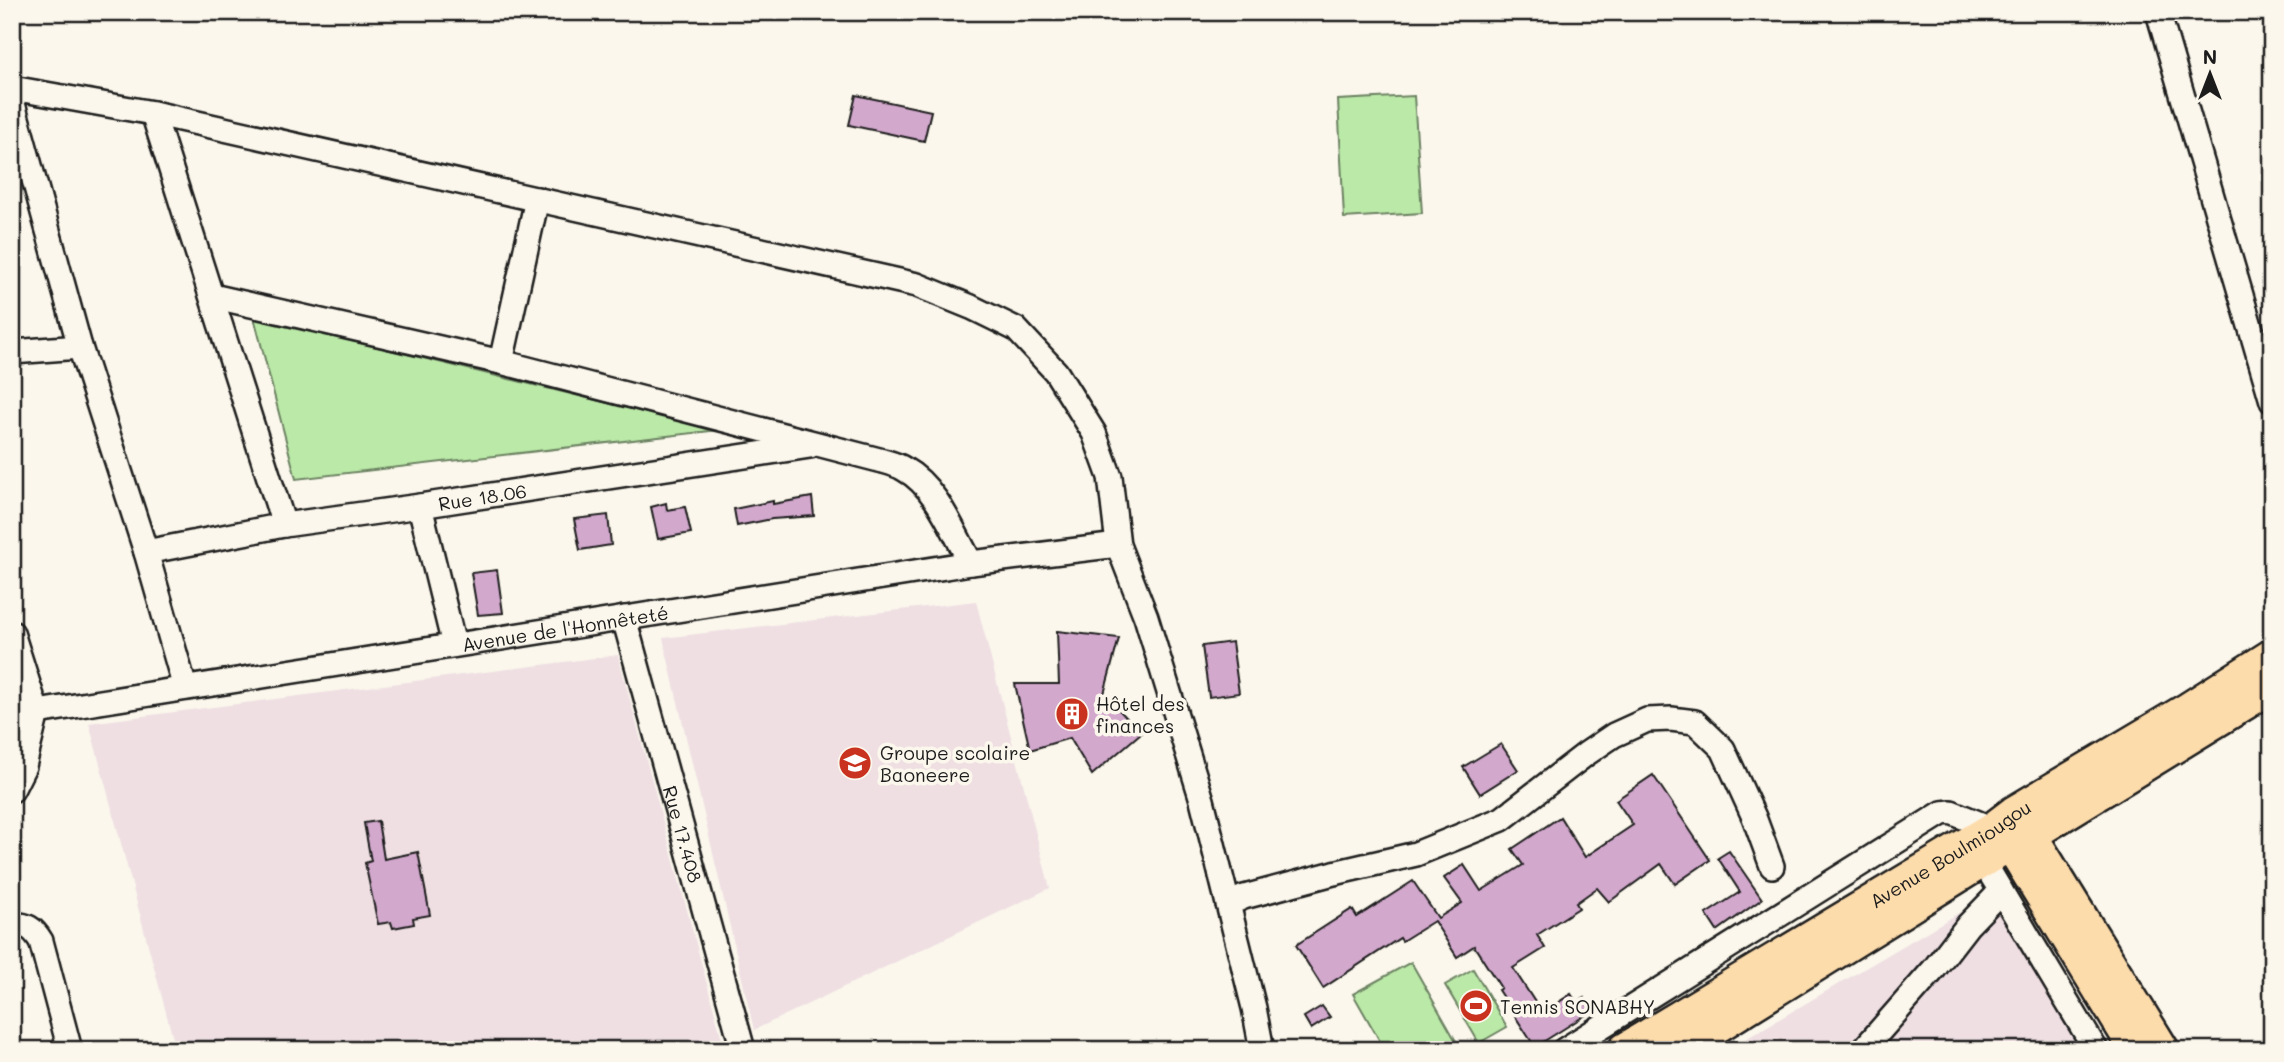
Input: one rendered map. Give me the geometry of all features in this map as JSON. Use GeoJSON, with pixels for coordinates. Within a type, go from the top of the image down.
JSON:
{"type":"FeatureCollection","features":[{"type":"Feature","properties":{"kind":"highway","name":"Avenue Boulmiougou"},"geometry":{"type":"LineString","coordinates":[[1678,1050],[2006,836],[2189,709],[2272,656]]}},
{"type":"Feature","properties":{"kind":"highway","name":"Avenue Boulmiougou"},"geometry":{"type":"LineString","coordinates":[[1626,1050],[2272,686]]}},
{"type":"Feature","properties":{"kind":"main road"},"geometry":{"type":"LineString","coordinates":[[2006,836],[2154,1049]]}},
{"type":"Feature","properties":{"kind":"street"},"geometry":{"type":"LineString","coordinates":[[2158,12],[2272,401]]}},
{"type":"Feature","properties":{"kind":"street"},"geometry":{"type":"LineString","coordinates":[[12,88],[153,113],[917,285],[1016,329],[1056,372],[1094,433],[1110,477],[1118,545],[1146,617],[1202,800],[1262,1050]]}},
{"type":"Feature","properties":{"kind":"street"},"geometry":{"type":"LineString","coordinates":[[12,100],[80,347],[146,552],[185,688]]}},
{"type":"Feature","properties":{"kind":"street"},"geometry":{"type":"LineString","coordinates":[[153,113],[284,525]]}},
{"type":"Feature","properties":{"kind":"street"},"geometry":{"type":"LineString","coordinates":[[501,362],[537,200]]}},
{"type":"Feature","properties":{"kind":"street"},"geometry":{"type":"LineString","coordinates":[[212,296],[501,362],[904,468],[923,483],[971,563]]}},
{"type":"Feature","properties":{"kind":"street"},"geometry":{"type":"LineString","coordinates":[[12,352],[80,347]]}},
{"type":"Feature","properties":{"kind":"street","name":"Rue 18.06"},"geometry":{"type":"LineString","coordinates":[[146,552],[284,525],[821,444]]}},
{"type":"Feature","properties":{"kind":"street"},"geometry":{"type":"LineString","coordinates":[[420,506],[454,646]]}},
{"type":"Feature","properties":{"kind":"street","name":"Avenue de l'Honnêteté"},"geometry":{"type":"LineString","coordinates":[[12,716],[971,563],[1118,545]]}},
{"type":"Feature","properties":{"kind":"street","name":"Rue 17.408"},"geometry":{"type":"LineString","coordinates":[[624,618],[743,1050]]}},
{"type":"Feature","properties":{"kind":"street"},"geometry":{"type":"LineString","coordinates":[[12,633],[37,712],[24,766],[12,790]]}},
{"type":"Feature","properties":{"kind":"street"},"geometry":{"type":"LineString","coordinates":[[1228,904],[1321,876],[1416,854],[1502,819],[1614,735],[1647,720],[1695,722],[1723,750],[1754,817],[1772,866]]}},
{"type":"Feature","properties":{"kind":"street"},"geometry":{"type":"LineString","coordinates":[[1564,1050],[1942,813],[1951,812],[2006,836],[2001,891],[2096,1050]]}},
{"type":"Feature","properties":{"kind":"street"},"geometry":{"type":"LineString","coordinates":[[1863,1050],[1934,970],[1968,925],[2001,891]]}},
{"type":"Feature","properties":{"kind":"street"},"geometry":{"type":"LineString","coordinates":[[12,925],[25,925],[33,929],[41,940],[70,1050]]}},
{"type":"Feature","properties":{"kind":"shaded area","name":"Groupe scolaire Baoneere"},"geometry":{"type":"Polygon","coordinates":[[[976,601],[1050,888],[754,1030],[663,638],[976,601]]]}},
{"type":"Feature","properties":{"kind":"shaded area"},"geometry":{"type":"Polygon","coordinates":[[[618,655],[725,1050],[176,1050],[89,723],[618,655]]]}},
{"type":"Feature","properties":{"kind":"shaded area"},"geometry":{"type":"Polygon","coordinates":[[[1989,895],[2083,1050],[1727,1050],[1989,895]]]}},
{"type":"Feature","properties":{"kind":"green space"},"geometry":{"type":"Polygon","coordinates":[[[1414,96],[1422,213],[1344,218],[1338,100],[1414,96]]]}},
{"type":"Feature","properties":{"kind":"green space"},"geometry":{"type":"Polygon","coordinates":[[[254,317],[719,430],[296,479],[254,317]]]}},
{"type":"Feature","properties":{"kind":"green space"},"geometry":{"type":"Polygon","coordinates":[[[1411,962],[1461,1050],[1385,1050],[1353,994],[1411,962]]]}},
{"type":"Feature","properties":{"kind":"green space","name":"Tennis SONABHY"},"geometry":{"type":"Polygon","coordinates":[[[1473,969],[1507,1027],[1479,1043],[1445,985],[1473,969]]]}},
{"type":"Feature","properties":{"kind":"building"},"geometry":{"type":"Polygon","coordinates":[[[856,95],[931,111],[924,141],[849,125],[856,95]]]}},
{"type":"Feature","properties":{"kind":"building"},"geometry":{"type":"Polygon","coordinates":[[[812,497],[814,516],[772,519],[737,526],[734,509],[812,497]]]}},
{"type":"Feature","properties":{"kind":"building"},"geometry":{"type":"Polygon","coordinates":[[[666,503],[667,510],[685,507],[691,533],[658,539],[651,507],[666,503]]]}},
{"type":"Feature","properties":{"kind":"building"},"geometry":{"type":"Polygon","coordinates":[[[608,515],[611,545],[580,550],[574,519],[608,515]]]}},
{"type":"Feature","properties":{"kind":"building"},"geometry":{"type":"Polygon","coordinates":[[[497,570],[503,613],[478,615],[471,573],[497,570]]]}},
{"type":"Feature","properties":{"kind":"building","name":"Hôtel des finances"},"geometry":{"type":"Polygon","coordinates":[[[1057,631],[1119,638],[1104,694],[1141,733],[1092,775],[1070,738],[1030,750],[1015,684],[1059,684],[1057,631]]]}},
{"type":"Feature","properties":{"kind":"building"},"geometry":{"type":"Polygon","coordinates":[[[1232,642],[1239,693],[1209,697],[1202,646],[1232,642]]]}},
{"type":"Feature","properties":{"kind":"building"},"geometry":{"type":"Polygon","coordinates":[[[1501,744],[1518,770],[1480,794],[1463,767],[1501,744]]]}},
{"type":"Feature","properties":{"kind":"building"},"geometry":{"type":"Polygon","coordinates":[[[1653,775],[1710,860],[1675,884],[1661,864],[1609,902],[1597,888],[1576,903],[1579,908],[1537,935],[1545,948],[1513,968],[1542,1013],[1571,994],[1577,1003],[1584,998],[1592,1011],[1535,1047],[1498,990],[1501,988],[1474,946],[1457,957],[1434,921],[1402,941],[1400,938],[1323,988],[1296,945],[1352,909],[1357,917],[1413,881],[1438,918],[1462,903],[1444,878],[1464,865],[1481,891],[1523,865],[1512,849],[1560,817],[1585,857],[1633,825],[1616,800],[1653,775]]]}},
{"type":"Feature","properties":{"kind":"building"},"geometry":{"type":"Polygon","coordinates":[[[378,821],[384,859],[418,852],[430,915],[413,918],[414,924],[393,928],[391,922],[378,924],[365,863],[371,861],[364,823],[378,821]]]}},
{"type":"Feature","properties":{"kind":"building"},"geometry":{"type":"Polygon","coordinates":[[[1729,851],[1762,899],[1717,931],[1706,914],[1740,892],[1718,858],[1729,851]]]}},
{"type":"Feature","properties":{"kind":"building"},"geometry":{"type":"Polygon","coordinates":[[[1322,1006],[1330,1017],[1311,1029],[1304,1017],[1322,1006]]]}},
{"type":"Feature","properties":{"kind":"place","name":"Hôtel des finances"},"geometry":{"type":"Point","coordinates":[1072,714]}},
{"type":"Feature","properties":{"kind":"place","name":"Groupe scolaire Baoneere"},"geometry":{"type":"Point","coordinates":[855,763]}},
{"type":"Feature","properties":{"kind":"place","name":"Tennis SONABHY"},"geometry":{"type":"Point","coordinates":[1476,1006]}}]}
